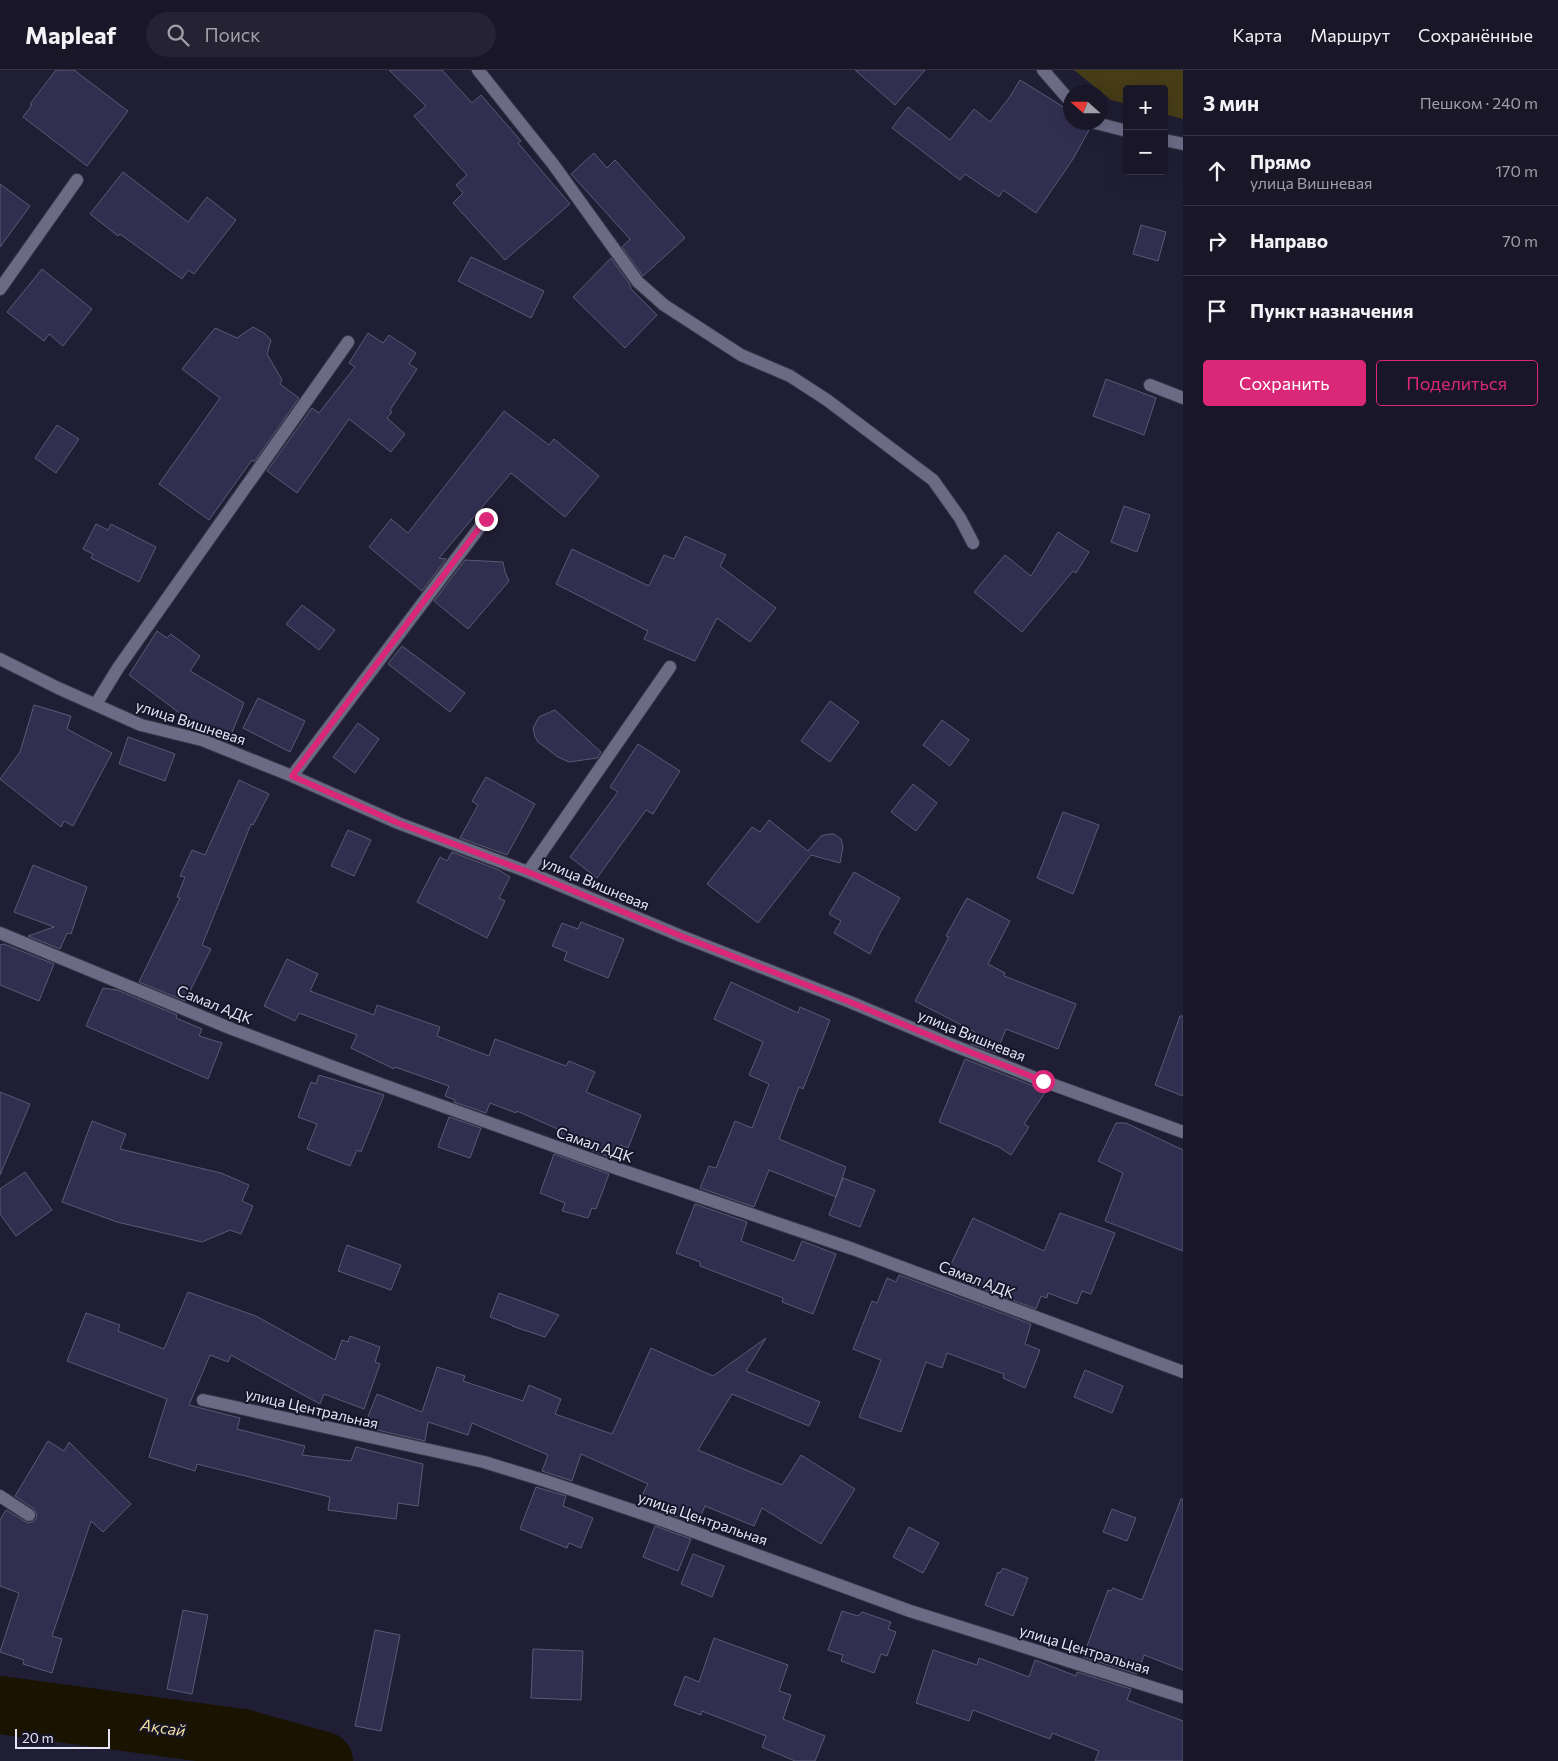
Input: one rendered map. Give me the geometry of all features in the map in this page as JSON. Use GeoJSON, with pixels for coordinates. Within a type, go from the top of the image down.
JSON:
{"type":"FeatureCollection","features":[{"type":"Feature","properties":{"kind":"street"},"geometry":{"type":"LineString","coordinates":[[478,70],[558,172],[638,282],[664,305],[741,355],[790,376],[827,400],[933,480],[960,518],[973,543]]}},
{"type":"Feature","properties":{"kind":"street"},"geometry":{"type":"LineString","coordinates":[[1043,70],[1063,93]]}},
{"type":"Feature","properties":{"kind":"street"},"geometry":{"type":"LineString","coordinates":[[1108,126],[1123,130]]}},
{"type":"Feature","properties":{"kind":"street"},"geometry":{"type":"LineString","coordinates":[[1168,141],[1183,144]]}},
{"type":"Feature","properties":{"kind":"street"},"geometry":{"type":"LineString","coordinates":[[0,288],[77,180]]}},
{"type":"Feature","properties":{"kind":"street"},"geometry":{"type":"LineString","coordinates":[[96,704],[118,668],[348,342]]}},
{"type":"Feature","properties":{"kind":"street"},"geometry":{"type":"LineString","coordinates":[[1150,385],[1183,398]]}},
{"type":"Feature","properties":{"kind":"street"},"geometry":{"type":"LineString","coordinates":[[292,776],[486,519]]}},
{"type":"Feature","properties":{"kind":"street","name":"улица Вишневая"},"geometry":{"type":"LineString","coordinates":[[0,659],[58,688],[141,725],[202,740],[292,776],[398,823],[528,872],[681,936],[850,1002],[950,1044],[1043,1081],[1183,1132]]}},
{"type":"Feature","properties":{"kind":"street"},"geometry":{"type":"LineString","coordinates":[[528,872],[670,667]]}},
{"type":"Feature","properties":{"kind":"street","name":"Самал АДК"},"geometry":{"type":"LineString","coordinates":[[0,933],[232,1029],[350,1073],[621,1170],[853,1249],[1183,1372]]}},
{"type":"Feature","properties":{"kind":"street","name":"улица Центральная"},"geometry":{"type":"LineString","coordinates":[[203,1400],[492,1465],[666,1522],[910,1611],[1183,1697]]}},
{"type":"Feature","properties":{"kind":"street"},"geometry":{"type":"LineString","coordinates":[[0,1496],[30,1515]]}},
{"type":"Feature","properties":{"kind":"shaded area"},"geometry":{"type":"Polygon","coordinates":[[[1074,70],[1183,70],[1183,119],[1168,115],[1168,85],[1123,85],[1123,103],[1108,98],[1108,85],[1092,85],[1074,70]]]}},
{"type":"Feature","properties":{"kind":"building"},"geometry":{"type":"Polygon","coordinates":[[[56,70],[74,70],[128,111],[87,166],[23,117],[32,105],[30,104],[56,70]]]}},
{"type":"Feature","properties":{"kind":"building"},"geometry":{"type":"Polygon","coordinates":[[[389,70],[442,70],[472,103],[481,95],[521,141],[518,143],[570,204],[505,260],[453,203],[463,193],[456,185],[467,175],[414,116],[426,106],[389,70]]]}},
{"type":"Feature","properties":{"kind":"building"},"geometry":{"type":"Polygon","coordinates":[[[855,70],[925,70],[895,105],[855,70]]]}},
{"type":"Feature","properties":{"kind":"building"},"geometry":{"type":"Polygon","coordinates":[[[1020,80],[1063,107],[1063,130],[1089,130],[1073,159],[1036,213],[1003,190],[999,197],[965,174],[960,180],[892,128],[908,107],[950,140],[974,109],[990,122],[1009,98],[1020,80]]]}},
{"type":"Feature","properties":{"kind":"building"},"geometry":{"type":"Polygon","coordinates":[[[594,153],[607,168],[615,160],[685,238],[643,276],[622,247],[630,239],[571,174],[594,153]]]}},
{"type":"Feature","properties":{"kind":"building"},"geometry":{"type":"Polygon","coordinates":[[[123,172],[188,222],[207,197],[236,220],[194,274],[188,270],[182,279],[120,234],[118,236],[90,214],[123,172]]]}},
{"type":"Feature","properties":{"kind":"building"},"geometry":{"type":"Polygon","coordinates":[[[0,184],[30,206],[0,247],[0,184]]]}},
{"type":"Feature","properties":{"kind":"building"},"geometry":{"type":"Polygon","coordinates":[[[1141,225],[1166,232],[1158,261],[1133,254],[1141,225]]]}},
{"type":"Feature","properties":{"kind":"building"},"geometry":{"type":"Polygon","coordinates":[[[471,257],[544,291],[531,318],[458,281],[471,257]]]}},
{"type":"Feature","properties":{"kind":"building"},"geometry":{"type":"Polygon","coordinates":[[[611,258],[631,286],[630,288],[657,315],[625,348],[573,297],[611,258]]]}},
{"type":"Feature","properties":{"kind":"building"},"geometry":{"type":"Polygon","coordinates":[[[42,269],[92,309],[63,346],[49,334],[44,341],[7,312],[42,269]]]}},
{"type":"Feature","properties":{"kind":"building"},"geometry":{"type":"Polygon","coordinates":[[[253,327],[264,333],[271,340],[267,354],[282,380],[280,384],[299,398],[254,462],[252,460],[209,520],[159,484],[220,398],[182,369],[215,328],[237,338],[253,327]]]}},
{"type":"Feature","properties":{"kind":"building"},"geometry":{"type":"Polygon","coordinates":[[[368,333],[383,343],[389,335],[416,353],[409,364],[417,369],[390,410],[392,412],[387,418],[405,434],[391,452],[349,419],[297,493],[267,471],[312,408],[319,413],[355,367],[349,363],[368,333]]]}},
{"type":"Feature","properties":{"kind":"building"},"geometry":{"type":"Polygon","coordinates":[[[1106,379],[1156,398],[1144,435],[1093,416],[1106,379]]]}},
{"type":"Feature","properties":{"kind":"building"},"geometry":{"type":"Polygon","coordinates":[[[504,411],[549,445],[554,439],[599,476],[565,517],[511,473],[439,558],[446,559],[422,591],[369,547],[391,519],[408,533],[504,411]]]}},
{"type":"Feature","properties":{"kind":"building"},"geometry":{"type":"Polygon","coordinates":[[[57,425],[79,439],[56,473],[35,458],[57,425]]]}},
{"type":"Feature","properties":{"kind":"building"},"geometry":{"type":"Polygon","coordinates":[[[1124,506],[1150,515],[1137,552],[1111,542],[1124,506]]]}},
{"type":"Feature","properties":{"kind":"building"},"geometry":{"type":"Polygon","coordinates":[[[96,524],[108,530],[111,524],[156,547],[139,582],[91,558],[93,554],[83,549],[96,524]]]}},
{"type":"Feature","properties":{"kind":"building"},"geometry":{"type":"Polygon","coordinates":[[[1058,532],[1089,552],[1076,573],[1073,571],[1022,632],[974,592],[1005,555],[1031,576],[1058,532]]]}},
{"type":"Feature","properties":{"kind":"building"},"geometry":{"type":"Polygon","coordinates":[[[685,536],[726,555],[720,566],[776,608],[750,642],[717,618],[695,661],[644,639],[648,631],[556,584],[572,549],[649,586],[664,555],[674,559],[685,536]]]}},
{"type":"Feature","properties":{"kind":"building"},"geometry":{"type":"Polygon","coordinates":[[[465,560],[503,562],[509,581],[468,629],[434,601],[465,560]]]}},
{"type":"Feature","properties":{"kind":"building"},"geometry":{"type":"Polygon","coordinates":[[[302,605],[335,630],[319,650],[286,624],[302,605]]]}},
{"type":"Feature","properties":{"kind":"building"},"geometry":{"type":"Polygon","coordinates":[[[157,631],[167,638],[171,634],[200,656],[190,671],[244,703],[228,742],[206,733],[129,675],[157,631]]]}},
{"type":"Feature","properties":{"kind":"building"},"geometry":{"type":"Polygon","coordinates":[[[402,646],[465,693],[450,712],[388,664],[402,646]]]}},
{"type":"Feature","properties":{"kind":"building"},"geometry":{"type":"Polygon","coordinates":[[[258,698],[305,721],[290,752],[243,728],[258,698]]]}},
{"type":"Feature","properties":{"kind":"building"},"geometry":{"type":"Polygon","coordinates":[[[830,701],[859,722],[830,762],[801,741],[830,701]]]}},
{"type":"Feature","properties":{"kind":"building"},"geometry":{"type":"Polygon","coordinates":[[[34,705],[71,716],[67,729],[112,753],[73,826],[64,821],[61,827],[0,779],[20,752],[34,705]]]}},
{"type":"Feature","properties":{"kind":"building"},"geometry":{"type":"Polygon","coordinates":[[[555,710],[601,752],[597,758],[569,762],[558,757],[538,742],[533,728],[539,717],[555,710]]]}},
{"type":"Feature","properties":{"kind":"building"},"geometry":{"type":"Polygon","coordinates":[[[942,720],[969,740],[950,766],[923,745],[942,720]]]}},
{"type":"Feature","properties":{"kind":"building"},"geometry":{"type":"Polygon","coordinates":[[[358,723],[379,739],[355,773],[333,757],[358,723]]]}},
{"type":"Feature","properties":{"kind":"building"},"geometry":{"type":"Polygon","coordinates":[[[128,737],[175,754],[165,781],[119,764],[128,737]]]}},
{"type":"Feature","properties":{"kind":"building"},"geometry":{"type":"Polygon","coordinates":[[[638,744],[680,771],[653,814],[646,810],[597,878],[570,857],[618,792],[610,787],[638,744]]]}},
{"type":"Feature","properties":{"kind":"building"},"geometry":{"type":"Polygon","coordinates":[[[486,777],[535,804],[507,855],[460,838],[478,805],[472,801],[486,777]]]}},
{"type":"Feature","properties":{"kind":"building"},"geometry":{"type":"Polygon","coordinates":[[[239,780],[269,794],[253,825],[251,824],[202,945],[211,949],[185,1001],[139,982],[180,898],[177,897],[185,877],[180,876],[192,850],[205,855],[239,780]]]}},
{"type":"Feature","properties":{"kind":"building"},"geometry":{"type":"Polygon","coordinates":[[[913,784],[937,803],[916,831],[891,812],[913,784]]]}},
{"type":"Feature","properties":{"kind":"building"},"geometry":{"type":"Polygon","coordinates":[[[1063,812],[1099,825],[1073,894],[1037,878],[1063,812]]]}},
{"type":"Feature","properties":{"kind":"building"},"geometry":{"type":"Polygon","coordinates":[[[769,820],[808,851],[821,836],[829,834],[834,834],[841,839],[843,847],[840,863],[811,855],[758,923],[707,884],[752,827],[760,832],[769,820]]]}},
{"type":"Feature","properties":{"kind":"building"},"geometry":{"type":"Polygon","coordinates":[[[348,830],[371,840],[354,876],[331,866],[348,830]]]}},
{"type":"Feature","properties":{"kind":"building"},"geometry":{"type":"Polygon","coordinates":[[[452,852],[499,870],[510,877],[499,898],[505,901],[487,938],[417,902],[440,857],[447,861],[452,852]]]}},
{"type":"Feature","properties":{"kind":"building"},"geometry":{"type":"Polygon","coordinates":[[[33,865],[87,887],[71,934],[67,933],[60,949],[28,936],[54,927],[14,912],[33,865]]]}},
{"type":"Feature","properties":{"kind":"building"},"geometry":{"type":"Polygon","coordinates":[[[854,872],[900,898],[870,954],[834,933],[841,921],[829,914],[854,872]]]}},
{"type":"Feature","properties":{"kind":"building"},"geometry":{"type":"Polygon","coordinates":[[[967,898],[1010,921],[988,964],[1005,973],[1004,976],[1076,1004],[1058,1049],[1006,1029],[996,1053],[971,1044],[975,1032],[915,1001],[949,937],[946,936],[967,898]]]}},
{"type":"Feature","properties":{"kind":"building"},"geometry":{"type":"Polygon","coordinates":[[[581,922],[624,939],[608,978],[564,960],[567,952],[552,946],[562,923],[578,929],[581,922]]]}},
{"type":"Feature","properties":{"kind":"building"},"geometry":{"type":"Polygon","coordinates":[[[4,944],[54,964],[39,1001],[0,985],[0,945],[4,944]]]}},
{"type":"Feature","properties":{"kind":"building"},"geometry":{"type":"Polygon","coordinates":[[[287,959],[318,974],[310,991],[374,1015],[377,1005],[440,1027],[437,1036],[489,1056],[495,1039],[566,1066],[569,1061],[595,1072],[586,1092],[641,1115],[628,1148],[620,1145],[615,1159],[559,1139],[562,1131],[517,1111],[516,1113],[490,1103],[486,1113],[454,1102],[455,1100],[445,1096],[449,1086],[395,1067],[394,1069],[351,1048],[357,1035],[299,1013],[295,1021],[264,1006],[287,959]]]}},
{"type":"Feature","properties":{"kind":"building"},"geometry":{"type":"Polygon","coordinates":[[[731,982],[798,1013],[800,1007],[830,1020],[803,1089],[799,1087],[779,1139],[846,1167],[836,1197],[769,1170],[754,1207],[700,1188],[709,1166],[716,1168],[735,1121],[752,1128],[769,1084],[749,1075],[763,1042],[714,1019],[731,982]]]}},
{"type":"Feature","properties":{"kind":"building"},"geometry":{"type":"Polygon","coordinates":[[[103,988],[117,990],[177,1015],[176,1018],[202,1029],[199,1036],[222,1043],[208,1079],[86,1026],[103,988]]]}},
{"type":"Feature","properties":{"kind":"building"},"geometry":{"type":"Polygon","coordinates":[[[1180,1016],[1183,1016],[1183,1096],[1155,1085],[1180,1016]]]}},
{"type":"Feature","properties":{"kind":"building"},"geometry":{"type":"Polygon","coordinates":[[[965,1059],[1046,1091],[1024,1124],[1029,1127],[1011,1155],[999,1147],[939,1122],[965,1059]]]}},
{"type":"Feature","properties":{"kind":"building"},"geometry":{"type":"Polygon","coordinates":[[[319,1075],[384,1095],[361,1152],[357,1150],[350,1166],[307,1149],[317,1124],[298,1117],[311,1082],[316,1084],[319,1075]]]}},
{"type":"Feature","properties":{"kind":"building"},"geometry":{"type":"Polygon","coordinates":[[[0,1092],[30,1104],[0,1175],[0,1092]]]}},
{"type":"Feature","properties":{"kind":"building"},"geometry":{"type":"Polygon","coordinates":[[[449,1117],[481,1128],[470,1158],[438,1147],[449,1117]]]}},
{"type":"Feature","properties":{"kind":"building"},"geometry":{"type":"Polygon","coordinates":[[[92,1121],[126,1134],[120,1149],[221,1173],[249,1185],[242,1201],[253,1206],[241,1234],[230,1230],[202,1242],[117,1222],[62,1202],[92,1121]]]}},
{"type":"Feature","properties":{"kind":"building"},"geometry":{"type":"Polygon","coordinates":[[[1116,1123],[1126,1123],[1183,1150],[1183,1251],[1105,1221],[1123,1173],[1098,1161],[1116,1123]]]}},
{"type":"Feature","properties":{"kind":"building"},"geometry":{"type":"Polygon","coordinates":[[[554,1154],[609,1174],[596,1209],[592,1208],[588,1218],[562,1211],[565,1203],[540,1193],[554,1154]]]}},
{"type":"Feature","properties":{"kind":"building"},"geometry":{"type":"Polygon","coordinates":[[[25,1172],[52,1210],[16,1236],[0,1214],[0,1189],[25,1172]]]}},
{"type":"Feature","properties":{"kind":"building"},"geometry":{"type":"Polygon","coordinates":[[[843,1178],[875,1190],[860,1227],[829,1215],[843,1178]]]}},
{"type":"Feature","properties":{"kind":"building"},"geometry":{"type":"Polygon","coordinates":[[[695,1204],[747,1222],[741,1241],[794,1261],[802,1241],[836,1254],[813,1314],[782,1302],[783,1298],[700,1266],[700,1262],[676,1253],[695,1204]]]}},
{"type":"Feature","properties":{"kind":"building"},"geometry":{"type":"Polygon","coordinates":[[[1060,1213],[1115,1233],[1091,1294],[1082,1291],[1077,1304],[1048,1293],[1047,1298],[1041,1296],[1036,1309],[946,1275],[973,1218],[1044,1251],[1060,1213]]]}},
{"type":"Feature","properties":{"kind":"building"},"geometry":{"type":"Polygon","coordinates":[[[347,1245],[401,1265],[391,1290],[338,1271],[347,1245]]]}},
{"type":"Feature","properties":{"kind":"building"},"geometry":{"type":"Polygon","coordinates":[[[899,1275],[1031,1324],[1025,1344],[1040,1350],[1025,1388],[1003,1378],[1004,1374],[947,1353],[942,1368],[926,1362],[901,1432],[859,1417],[881,1360],[853,1349],[872,1301],[877,1303],[887,1278],[896,1282],[899,1275]]]}},
{"type":"Feature","properties":{"kind":"building"},"geometry":{"type":"Polygon","coordinates":[[[188,1292],[256,1316],[335,1360],[342,1340],[348,1342],[350,1336],[380,1347],[375,1362],[380,1364],[364,1409],[324,1394],[320,1404],[231,1355],[228,1362],[210,1355],[189,1405],[240,1418],[237,1429],[305,1446],[302,1455],[351,1461],[356,1447],[423,1464],[418,1506],[398,1503],[396,1519],[328,1510],[330,1497],[197,1464],[195,1471],[149,1457],[167,1399],[67,1361],[86,1313],[120,1325],[118,1331],[164,1349],[188,1292]]]}},
{"type":"Feature","properties":{"kind":"building"},"geometry":{"type":"Polygon","coordinates":[[[499,1293],[559,1315],[545,1337],[512,1326],[490,1317],[499,1293]]]}},
{"type":"Feature","properties":{"kind":"building"},"geometry":{"type":"Polygon","coordinates":[[[766,1338],[746,1371],[820,1402],[809,1426],[732,1394],[698,1450],[782,1485],[801,1455],[855,1489],[821,1544],[762,1508],[754,1526],[705,1506],[697,1524],[660,1511],[661,1509],[641,1497],[648,1484],[581,1454],[572,1481],[542,1471],[548,1455],[472,1423],[468,1435],[428,1422],[425,1441],[364,1427],[377,1394],[422,1412],[437,1367],[465,1376],[463,1381],[523,1401],[529,1385],[561,1399],[555,1414],[612,1434],[651,1348],[713,1376],[766,1338]]]}},
{"type":"Feature","properties":{"kind":"building"},"geometry":{"type":"Polygon","coordinates":[[[1085,1370],[1123,1386],[1112,1413],[1074,1397],[1085,1370]]]}},
{"type":"Feature","properties":{"kind":"building"},"geometry":{"type":"Polygon","coordinates":[[[48,1441],[64,1451],[69,1442],[131,1504],[103,1532],[91,1521],[52,1636],[62,1639],[52,1673],[23,1664],[24,1660],[0,1652],[19,1593],[0,1586],[0,1520],[6,1510],[28,1523],[36,1519],[37,1515],[34,1509],[15,1496],[48,1441]]]}},
{"type":"Feature","properties":{"kind":"building"},"geometry":{"type":"Polygon","coordinates":[[[536,1487],[566,1496],[563,1506],[593,1518],[581,1548],[569,1543],[567,1548],[520,1529],[536,1487]]]}},
{"type":"Feature","properties":{"kind":"building"},"geometry":{"type":"Polygon","coordinates":[[[1181,1499],[1183,1499],[1183,1670],[1144,1655],[1137,1674],[1083,1657],[1108,1590],[1111,1591],[1113,1588],[1142,1600],[1181,1499]]]}},
{"type":"Feature","properties":{"kind":"building"},"geometry":{"type":"Polygon","coordinates":[[[1112,1509],[1136,1518],[1127,1541],[1103,1532],[1112,1509]]]}},
{"type":"Feature","properties":{"kind":"building"},"geometry":{"type":"Polygon","coordinates":[[[655,1526],[691,1539],[678,1571],[643,1557],[655,1526]]]}},
{"type":"Feature","properties":{"kind":"building"},"geometry":{"type":"Polygon","coordinates":[[[909,1527],[939,1543],[923,1573],[893,1557],[909,1527]]]}},
{"type":"Feature","properties":{"kind":"building"},"geometry":{"type":"Polygon","coordinates":[[[693,1554],[724,1566],[712,1597],[681,1584],[693,1554]]]}},
{"type":"Feature","properties":{"kind":"building"},"geometry":{"type":"Polygon","coordinates":[[[1003,1568],[1028,1578],[1013,1616],[985,1605],[998,1572],[1000,1573],[1003,1568]]]}},
{"type":"Feature","properties":{"kind":"building"},"geometry":{"type":"Polygon","coordinates":[[[183,1610],[208,1615],[192,1694],[167,1689],[183,1610]]]}},
{"type":"Feature","properties":{"kind":"building"},"geometry":{"type":"Polygon","coordinates":[[[842,1611],[858,1616],[862,1612],[891,1622],[888,1629],[896,1632],[887,1656],[881,1654],[874,1673],[841,1661],[843,1655],[828,1650],[842,1611]]]}},
{"type":"Feature","properties":{"kind":"building"},"geometry":{"type":"Polygon","coordinates":[[[375,1630],[400,1635],[381,1731],[355,1726],[375,1630]]]}},
{"type":"Feature","properties":{"kind":"building"},"geometry":{"type":"Polygon","coordinates":[[[714,1638],[788,1665],[779,1691],[791,1695],[783,1719],[825,1736],[815,1761],[795,1761],[762,1747],[766,1736],[702,1711],[701,1715],[674,1705],[685,1676],[699,1682],[714,1638]]]}},
{"type":"Feature","properties":{"kind":"building"},"geometry":{"type":"Polygon","coordinates":[[[533,1649],[583,1651],[581,1700],[531,1698],[533,1649]]]}},
{"type":"Feature","properties":{"kind":"building"},"geometry":{"type":"Polygon","coordinates":[[[933,1650],[977,1665],[979,1658],[1029,1677],[1035,1660],[1076,1676],[1077,1672],[1131,1689],[1127,1700],[1183,1721],[1183,1761],[1095,1761],[1099,1751],[1052,1733],[1050,1739],[973,1710],[969,1721],[916,1703],[933,1650]]]}},
{"type":"Feature","properties":{"kind":"waterway","name":"Ақсай"},"geometry":{"type":"LineString","coordinates":[[0,1705],[242,1738],[324,1761]]}},
{"type":"Feature","properties":{"kind":"route"},"geometry":{"type":"LineString","coordinates":[[486,519],[292,776],[398,823],[528,872],[681,936],[850,1002],[1043,1081]]}}]}
